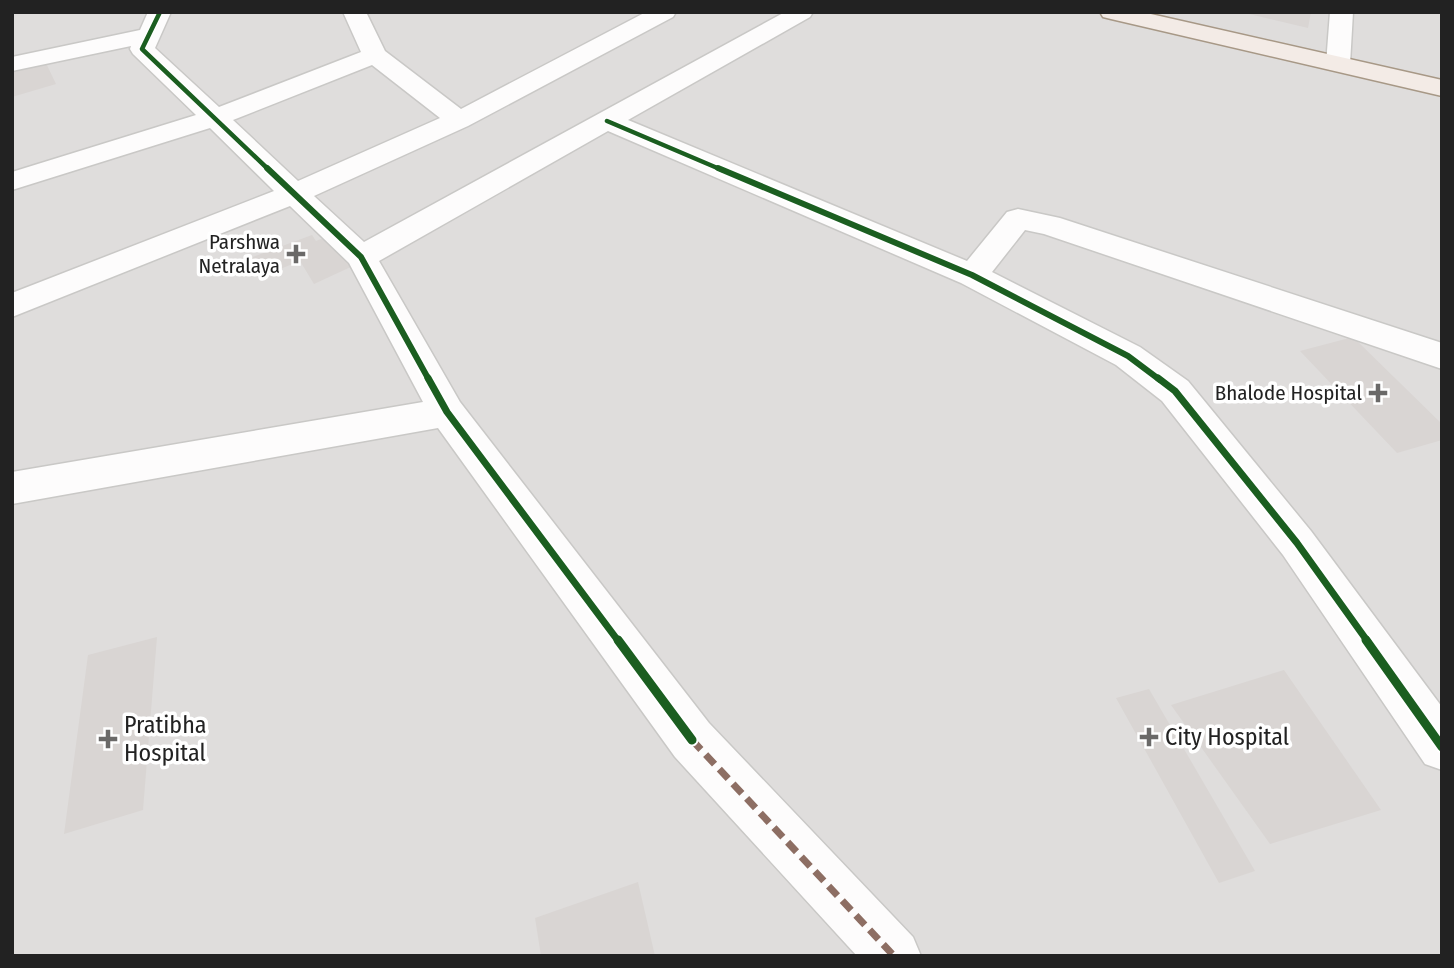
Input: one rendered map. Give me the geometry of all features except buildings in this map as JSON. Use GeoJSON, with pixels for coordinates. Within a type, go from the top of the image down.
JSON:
{"type":"FeatureCollection","features":[{"type":"Feature","properties":{"kind":"main road"},"geometry":{"type":"LineString","coordinates":[[1111,12],[1442,88]]}},
{"type":"Feature","properties":{"kind":"street"},"geometry":{"type":"LineString","coordinates":[[354,12],[375,55],[460,120]]}},
{"type":"Feature","properties":{"kind":"street"},"geometry":{"type":"LineString","coordinates":[[12,306],[294,194],[460,120],[605,40],[665,12]]}},
{"type":"Feature","properties":{"kind":"street"},"geometry":{"type":"LineString","coordinates":[[361,257],[802,12]]}},
{"type":"Feature","properties":{"kind":"street"},"geometry":{"type":"LineString","coordinates":[[1338,64],[1342,12]]}},
{"type":"Feature","properties":{"kind":"street"},"geometry":{"type":"LineString","coordinates":[[12,64],[154,24]]}},
{"type":"Feature","properties":{"kind":"street"},"geometry":{"type":"LineString","coordinates":[[154,24],[142,49],[361,257],[447,412],[692,740],[894,956]]}},
{"type":"Feature","properties":{"kind":"street"},"geometry":{"type":"LineString","coordinates":[[12,181],[215,118],[375,55]]}},
{"type":"Feature","properties":{"kind":"street"},"geometry":{"type":"LineString","coordinates":[[607,121],[972,275],[1128,356],[1175,391],[1297,543],[1442,747]]}},
{"type":"Feature","properties":{"kind":"street"},"geometry":{"type":"LineString","coordinates":[[972,275],[1018,219],[1049,225],[1442,356]]}},
{"type":"Feature","properties":{"kind":"street"},"geometry":{"type":"LineString","coordinates":[[12,488],[447,412]]}},
{"type":"Feature","properties":{"kind":"shaded area"},"geometry":{"type":"Polygon","coordinates":[[[12,12],[1442,12],[1442,956],[12,956],[12,12]]]}},
{"type":"Feature","properties":{"kind":"marked path"},"geometry":{"type":"LineString","coordinates":[[692,740],[894,956]]}},
{"type":"Feature","properties":{"kind":"cycle path"},"geometry":{"type":"LineString","coordinates":[[160,12],[142,49],[361,257],[447,412],[692,740]]}},
{"type":"Feature","properties":{"kind":"cycle path"},"geometry":{"type":"LineString","coordinates":[[607,121],[972,275],[1128,356],[1175,391],[1297,543],[1442,747]]}},
{"type":"Feature","properties":{"kind":"place","name":"Parshwa Netralaya"},"geometry":{"type":"Point","coordinates":[296,254]}},
{"type":"Feature","properties":{"kind":"place","name":"Bhalode Hospital"},"geometry":{"type":"Point","coordinates":[1378,393]}},
{"type":"Feature","properties":{"kind":"place","name":"City Hospital"},"geometry":{"type":"Point","coordinates":[1149,737]}},
{"type":"Feature","properties":{"kind":"place","name":"Pratibha Hospital"},"geometry":{"type":"Point","coordinates":[108,739]}}]}
